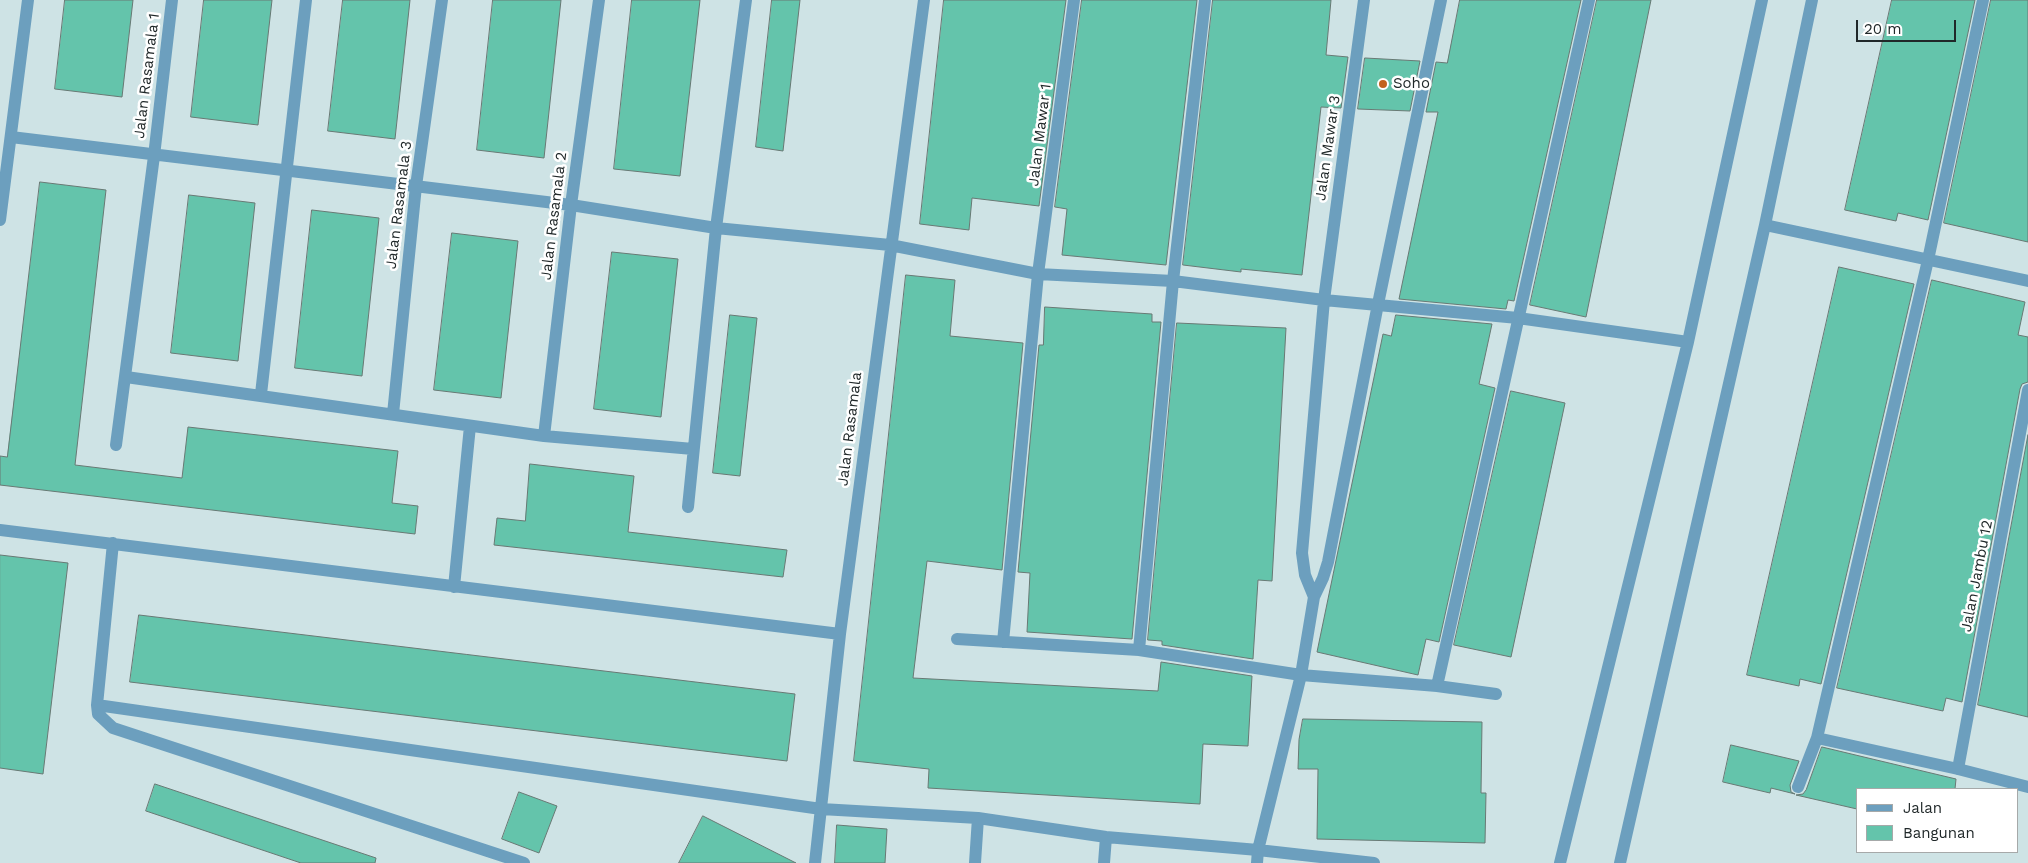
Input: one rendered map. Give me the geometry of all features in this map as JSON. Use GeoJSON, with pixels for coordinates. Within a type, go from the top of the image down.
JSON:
{"type":"FeatureCollection","features":[{"type":"Feature","properties":{"kind":"street"},"geometry":{"type":"LineString","coordinates":[[0,220],[28,0]]}},
{"type":"Feature","properties":{"kind":"street","name":"Jalan Rasamala 1"},"geometry":{"type":"LineString","coordinates":[[116,445],[154,156],[172,0]]}},
{"type":"Feature","properties":{"kind":"street"},"geometry":{"type":"LineString","coordinates":[[261,394],[306,0]]}},
{"type":"Feature","properties":{"kind":"street","name":"Jalan Rasamala 3"},"geometry":{"type":"LineString","coordinates":[[393,414],[416,186],[442,0]]}},
{"type":"Feature","properties":{"kind":"street","name":"Jalan Rasamala 2"},"geometry":{"type":"LineString","coordinates":[[544,436],[571,205],[599,0]]}},
{"type":"Feature","properties":{"kind":"street"},"geometry":{"type":"LineString","coordinates":[[688,507],[716,228],[746,0]]}},
{"type":"Feature","properties":{"kind":"street","name":"Jalan Rasamala"},"geometry":{"type":"LineString","coordinates":[[815,863],[840,634],[890,245],[924,0]]}},
{"type":"Feature","properties":{"kind":"street","name":"Jalan Mawar 1"},"geometry":{"type":"LineString","coordinates":[[1003,642],[1038,274],[1074,0]]}},
{"type":"Feature","properties":{"kind":"street"},"geometry":{"type":"LineString","coordinates":[[1140,650],[1173,281],[1205,0]]}},
{"type":"Feature","properties":{"kind":"street","name":"Jalan Mawar 3"},"geometry":{"type":"LineString","coordinates":[[1314,597],[1304,575],[1302,554],[1324,300],[1364,0]]}},
{"type":"Feature","properties":{"kind":"street"},"geometry":{"type":"LineString","coordinates":[[1257,863],[1258,850],[1301,675],[1314,597],[1324,578],[1328,562],[1440,0]]}},
{"type":"Feature","properties":{"kind":"street"},"geometry":{"type":"LineString","coordinates":[[1437,686],[1589,0]]}},
{"type":"Feature","properties":{"kind":"street"},"geometry":{"type":"LineString","coordinates":[[1560,863],[1688,342],[1762,0]]}},
{"type":"Feature","properties":{"kind":"street"},"geometry":{"type":"LineString","coordinates":[[1620,863],[1765,225],[1812,0]]}},
{"type":"Feature","properties":{"kind":"street"},"geometry":{"type":"LineString","coordinates":[[1798,787],[1818,738],[1928,260],[1983,0]]}},
{"type":"Feature","properties":{"kind":"street"},"geometry":{"type":"LineString","coordinates":[[11,138],[571,205],[716,228],[890,245],[1038,274],[1173,281],[1324,300],[1518,318],[1688,342]]}},
{"type":"Feature","properties":{"kind":"street"},"geometry":{"type":"LineString","coordinates":[[1765,225],[2028,281]]}},
{"type":"Feature","properties":{"kind":"street"},"geometry":{"type":"LineString","coordinates":[[126,377],[261,394],[544,436],[693,450]]}},
{"type":"Feature","properties":{"kind":"street","name":"Jalan Jambu 12"},"geometry":{"type":"LineString","coordinates":[[1958,769],[2028,390]]}},
{"type":"Feature","properties":{"kind":"street"},"geometry":{"type":"LineString","coordinates":[[454,587],[470,426]]}},
{"type":"Feature","properties":{"kind":"street"},"geometry":{"type":"LineString","coordinates":[[0,530],[840,634]]}},
{"type":"Feature","properties":{"kind":"street"},"geometry":{"type":"LineString","coordinates":[[112,543],[97,705],[98,714],[113,728],[524,863]]}},
{"type":"Feature","properties":{"kind":"street"},"geometry":{"type":"LineString","coordinates":[[957,638],[1140,650],[1301,675],[1437,686],[1496,694]]}},
{"type":"Feature","properties":{"kind":"street"},"geometry":{"type":"LineString","coordinates":[[97,705],[820,809],[978,818],[1106,837],[1258,850],[1374,863]]}},
{"type":"Feature","properties":{"kind":"street"},"geometry":{"type":"LineString","coordinates":[[1818,738],[1958,769],[2028,787]]}},
{"type":"Feature","properties":{"kind":"street"},"geometry":{"type":"LineString","coordinates":[[975,863],[978,818]]}},
{"type":"Feature","properties":{"kind":"street"},"geometry":{"type":"LineString","coordinates":[[1104,863],[1106,837]]}},
{"type":"Feature","properties":{"kind":"building"},"geometry":{"type":"Polygon","coordinates":[[[65,0],[133,0],[122,97],[55,89],[65,0]]]}},
{"type":"Feature","properties":{"kind":"building"},"geometry":{"type":"Polygon","coordinates":[[[204,0],[272,0],[258,125],[191,117],[204,0]]]}},
{"type":"Feature","properties":{"kind":"building"},"geometry":{"type":"Polygon","coordinates":[[[343,0],[410,0],[395,139],[328,131],[343,0]]]}},
{"type":"Feature","properties":{"kind":"building"},"geometry":{"type":"Polygon","coordinates":[[[493,0],[561,0],[544,158],[477,150],[493,0]]]}},
{"type":"Feature","properties":{"kind":"building"},"geometry":{"type":"Polygon","coordinates":[[[632,0],[700,0],[680,176],[614,169],[632,0]]]}},
{"type":"Feature","properties":{"kind":"building"},"geometry":{"type":"Polygon","coordinates":[[[772,0],[800,0],[783,151],[756,147],[772,0]]]}},
{"type":"Feature","properties":{"kind":"building"},"geometry":{"type":"Polygon","coordinates":[[[944,0],[1066,0],[1039,206],[972,198],[969,230],[920,224],[944,0]]]}},
{"type":"Feature","properties":{"kind":"building"},"geometry":{"type":"Polygon","coordinates":[[[1082,0],[1197,0],[1166,265],[1062,255],[1067,209],[1055,207],[1082,0]]]}},
{"type":"Feature","properties":{"kind":"building"},"geometry":{"type":"Polygon","coordinates":[[[1213,0],[1331,0],[1326,55],[1348,57],[1341,108],[1321,107],[1302,275],[1241,269],[1241,272],[1183,265],[1213,0]]]}},
{"type":"Feature","properties":{"kind":"building"},"geometry":{"type":"Polygon","coordinates":[[[1460,0],[1581,0],[1514,301],[1508,300],[1506,309],[1399,299],[1438,112],[1426,112],[1436,62],[1447,63],[1460,0]]]}},
{"type":"Feature","properties":{"kind":"building"},"geometry":{"type":"Polygon","coordinates":[[[1597,0],[1651,0],[1586,317],[1530,305],[1597,0]]]}},
{"type":"Feature","properties":{"kind":"building"},"geometry":{"type":"Polygon","coordinates":[[[1892,0],[1975,0],[1928,220],[1898,213],[1896,221],[1845,210],[1892,0]]]}},
{"type":"Feature","properties":{"kind":"building"},"geometry":{"type":"Polygon","coordinates":[[[1991,0],[2028,0],[2028,242],[1944,223],[1991,0]]]}},
{"type":"Feature","properties":{"kind":"building","name":"Soho"},"geometry":{"type":"Polygon","coordinates":[[[1365,58],[1420,61],[1410,111],[1358,109],[1365,58]]]}},
{"type":"Feature","properties":{"kind":"building"},"geometry":{"type":"Polygon","coordinates":[[[40,182],[106,190],[75,465],[182,478],[188,427],[398,451],[392,503],[418,506],[415,534],[0,485],[0,456],[7,457],[40,182]]]}},
{"type":"Feature","properties":{"kind":"building"},"geometry":{"type":"Polygon","coordinates":[[[189,195],[255,203],[238,361],[171,353],[189,195]]]}},
{"type":"Feature","properties":{"kind":"building"},"geometry":{"type":"Polygon","coordinates":[[[312,210],[379,218],[362,376],[295,368],[312,210]]]}},
{"type":"Feature","properties":{"kind":"building"},"geometry":{"type":"Polygon","coordinates":[[[452,233],[518,241],[501,398],[434,390],[452,233]]]}},
{"type":"Feature","properties":{"kind":"building"},"geometry":{"type":"Polygon","coordinates":[[[612,252],[678,259],[661,417],[594,409],[612,252]]]}},
{"type":"Feature","properties":{"kind":"building"},"geometry":{"type":"Polygon","coordinates":[[[1839,267],[1914,284],[1821,684],[1800,679],[1799,686],[1747,675],[1839,267]]]}},
{"type":"Feature","properties":{"kind":"building"},"geometry":{"type":"Polygon","coordinates":[[[906,275],[955,280],[950,336],[1023,343],[1002,570],[927,561],[913,678],[1158,691],[1161,662],[1252,676],[1248,746],[1203,744],[1200,804],[928,788],[929,769],[854,761],[906,275]]]}},
{"type":"Feature","properties":{"kind":"building"},"geometry":{"type":"Polygon","coordinates":[[[1932,280],[2025,302],[2018,335],[2028,337],[2028,382],[2022,384],[2020,389],[1962,702],[1946,698],[1943,711],[1837,688],[1932,280]]]}},
{"type":"Feature","properties":{"kind":"building"},"geometry":{"type":"Polygon","coordinates":[[[1045,307],[1152,314],[1152,322],[1161,322],[1132,639],[1027,632],[1030,573],[1018,572],[1039,345],[1043,345],[1045,307]]]}},
{"type":"Feature","properties":{"kind":"building"},"geometry":{"type":"Polygon","coordinates":[[[730,315],[757,318],[740,476],[713,473],[730,315]]]}},
{"type":"Feature","properties":{"kind":"building"},"geometry":{"type":"Polygon","coordinates":[[[1396,315],[1492,324],[1479,384],[1495,388],[1439,642],[1426,639],[1418,675],[1317,652],[1383,334],[1391,336],[1396,315]]]}},
{"type":"Feature","properties":{"kind":"building"},"geometry":{"type":"Polygon","coordinates":[[[1177,323],[1286,328],[1272,581],[1258,580],[1253,659],[1162,645],[1162,641],[1148,640],[1177,323]]]}},
{"type":"Feature","properties":{"kind":"building"},"geometry":{"type":"Polygon","coordinates":[[[1511,391],[1565,403],[1511,657],[1454,645],[1511,391]]]}},
{"type":"Feature","properties":{"kind":"building"},"geometry":{"type":"Polygon","coordinates":[[[2028,435],[2028,717],[1978,705],[2028,435]]]}},
{"type":"Feature","properties":{"kind":"building"},"geometry":{"type":"Polygon","coordinates":[[[530,464],[634,476],[628,532],[787,550],[783,577],[494,545],[497,518],[525,521],[530,464]]]}},
{"type":"Feature","properties":{"kind":"building"},"geometry":{"type":"Polygon","coordinates":[[[0,555],[68,563],[43,774],[0,768],[0,555]]]}},
{"type":"Feature","properties":{"kind":"building"},"geometry":{"type":"Polygon","coordinates":[[[139,615],[795,694],[787,761],[130,682],[139,615]]]}},
{"type":"Feature","properties":{"kind":"building"},"geometry":{"type":"Polygon","coordinates":[[[1303,719],[1482,722],[1481,793],[1486,793],[1485,843],[1317,839],[1318,769],[1298,769],[1299,740],[1303,719]]]}},
{"type":"Feature","properties":{"kind":"building"},"geometry":{"type":"Polygon","coordinates":[[[1731,745],[1799,761],[1790,785],[1791,792],[1795,794],[1771,788],[1770,793],[1723,782],[1731,745]]]}},
{"type":"Feature","properties":{"kind":"building"},"geometry":{"type":"Polygon","coordinates":[[[1822,747],[1956,779],[1955,788],[1856,788],[1856,809],[1796,795],[1803,794],[1822,747]]]}},
{"type":"Feature","properties":{"kind":"building"},"geometry":{"type":"Polygon","coordinates":[[[155,784],[376,858],[375,863],[301,863],[146,811],[155,784]]]}},
{"type":"Feature","properties":{"kind":"building"},"geometry":{"type":"Polygon","coordinates":[[[519,792],[557,806],[539,853],[502,839],[519,792]]]}},
{"type":"Feature","properties":{"kind":"building"},"geometry":{"type":"Polygon","coordinates":[[[703,816],[796,863],[679,863],[703,816]]]}},
{"type":"Feature","properties":{"kind":"building"},"geometry":{"type":"Polygon","coordinates":[[[837,825],[887,829],[885,863],[835,863],[837,825]]]}},
{"type":"Feature","properties":{"kind":"place","name":"Soho"},"geometry":{"type":"Point","coordinates":[1383,84]}}]}
